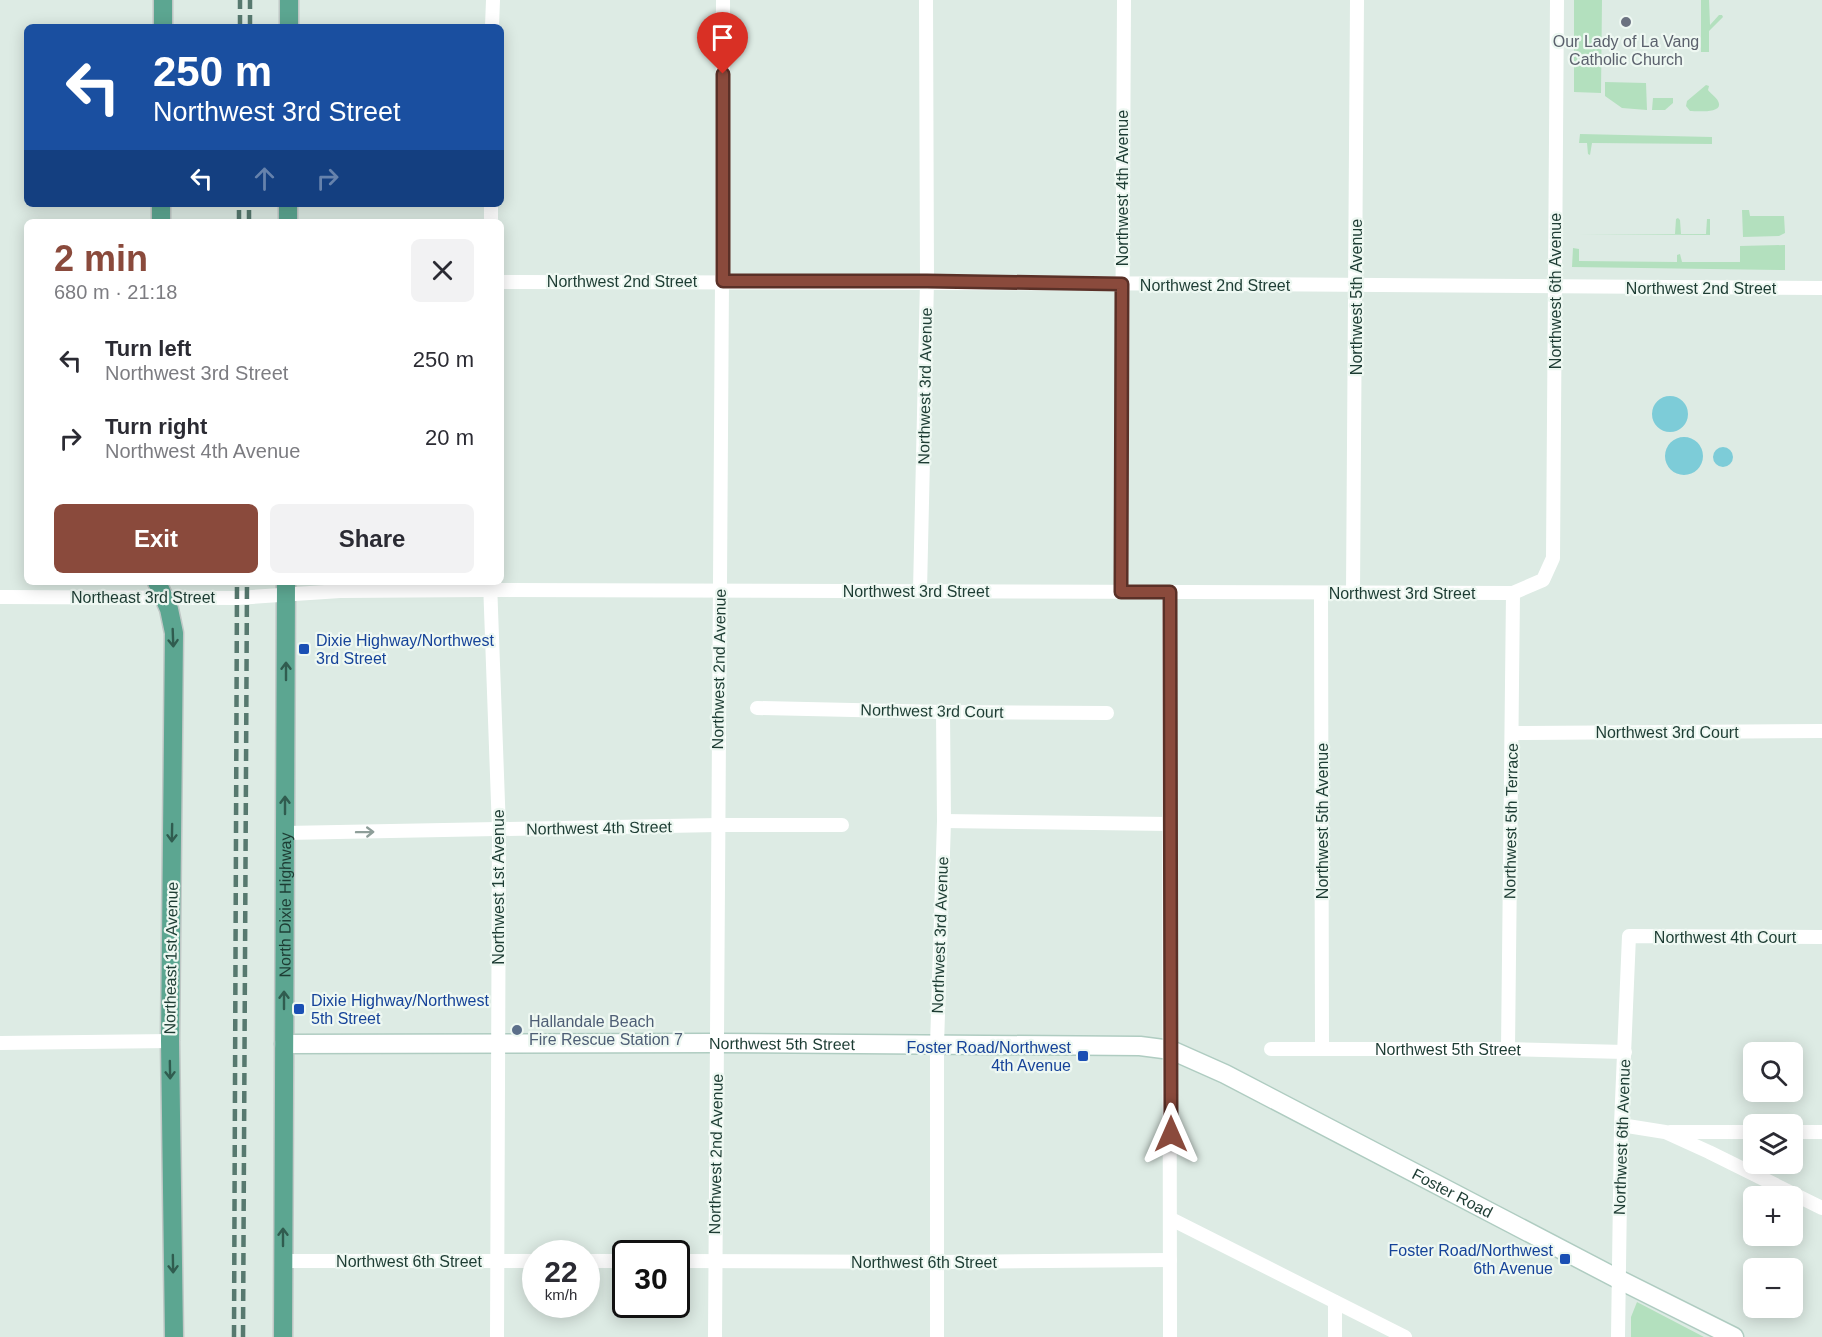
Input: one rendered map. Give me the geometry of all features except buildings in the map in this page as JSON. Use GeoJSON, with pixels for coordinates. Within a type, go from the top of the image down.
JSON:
{"type":"FeatureCollection","features":[{"type":"Feature","properties":{"kind":"main road"},"geometry":{"type":"LineString","coordinates":[[163,0],[163,24]]}},
{"type":"Feature","properties":{"kind":"main road"},"geometry":{"type":"LineString","coordinates":[[289,0],[289,24]]}},
{"type":"Feature","properties":{"kind":"main road","name":"North Dixie Highway"},"geometry":{"type":"LineString","coordinates":[[283,1337],[286,588]]}},
{"type":"Feature","properties":{"kind":"main road","name":"Northeast 1st Avenue"},"geometry":{"type":"LineString","coordinates":[[161,589],[170,609],[174,633],[170,1041],[174,1337]]}},
{"type":"Feature","properties":{"kind":"street"},"geometry":{"type":"LineString","coordinates":[[492,24],[493,0]]}},
{"type":"Feature","properties":{"kind":"street","name":"Northwest 2nd Avenue"},"geometry":{"type":"LineString","coordinates":[[715,1337],[723,0]]}},
{"type":"Feature","properties":{"kind":"street","name":"Northwest 3rd Avenue"},"geometry":{"type":"LineString","coordinates":[[920,591],[927,281],[926,0]]}},
{"type":"Feature","properties":{"kind":"street","name":"Northwest 4th Avenue"},"geometry":{"type":"LineString","coordinates":[[1121,592],[1124,0]]}},
{"type":"Feature","properties":{"kind":"street","name":"Northwest 5th Avenue"},"geometry":{"type":"LineString","coordinates":[[1353,593],[1357,286],[1357,0]]}},
{"type":"Feature","properties":{"kind":"street","name":"Northwest 6th Avenue"},"geometry":{"type":"LineString","coordinates":[[1543,580],[1553,558],[1557,0]]}},
{"type":"Feature","properties":{"kind":"street","name":"Northwest 2nd Street"},"geometry":{"type":"LineString","coordinates":[[504,282],[927,281],[1822,288]]}},
{"type":"Feature","properties":{"kind":"street","name":"Northwest 3rd Street"},"geometry":{"type":"LineString","coordinates":[[286,588],[340,591],[490,586],[720,592],[1513,593],[1543,580]]}},
{"type":"Feature","properties":{"kind":"street","name":"Northwest 1st Avenue"},"geometry":{"type":"LineString","coordinates":[[490,586],[499,830],[497,1337]]}},
{"type":"Feature","properties":{"kind":"street","name":"Northeast 3rd Street"},"geometry":{"type":"LineString","coordinates":[[0,597],[161,589],[237,598],[286,588]]}},
{"type":"Feature","properties":{"kind":"street"},"geometry":{"type":"LineString","coordinates":[[1170,592],[1170,1337]]}},
{"type":"Feature","properties":{"kind":"street","name":"Northwest 5th Avenue"},"geometry":{"type":"LineString","coordinates":[[1321,593],[1322,1049]]}},
{"type":"Feature","properties":{"kind":"street","name":"Northwest 5th Terrace"},"geometry":{"type":"LineString","coordinates":[[1508,1049],[1513,593]]}},
{"type":"Feature","properties":{"kind":"street","name":"Northwest 3rd Court"},"geometry":{"type":"LineString","coordinates":[[757,708],[1107,713]]}},
{"type":"Feature","properties":{"kind":"street","name":"Northwest 3rd Avenue"},"geometry":{"type":"LineString","coordinates":[[937,1337],[938,1045],[944,821],[943,712]]}},
{"type":"Feature","properties":{"kind":"street","name":"Northwest 3rd Court"},"geometry":{"type":"LineString","coordinates":[[1512,733],[1822,731]]}},
{"type":"Feature","properties":{"kind":"street"},"geometry":{"type":"LineString","coordinates":[[944,821],[1170,824]]}},
{"type":"Feature","properties":{"kind":"street","name":"Northwest 4th Street"},"geometry":{"type":"LineString","coordinates":[[285,833],[842,825]]}},
{"type":"Feature","properties":{"kind":"street","name":"Northwest 6th Avenue"},"geometry":{"type":"LineString","coordinates":[[1618,1337],[1621,1125],[1629,936]]}},
{"type":"Feature","properties":{"kind":"street","name":"Northwest 4th Court"},"geometry":{"type":"LineString","coordinates":[[1629,936],[1822,937]]}},
{"type":"Feature","properties":{"kind":"street"},"geometry":{"type":"LineString","coordinates":[[0,1043],[170,1041]]}},
{"type":"Feature","properties":{"kind":"street","name":"Northwest 5th Street"},"geometry":{"type":"LineString","coordinates":[[284,1044],[717,1043],[1140,1046],[1171,1050]]}},
{"type":"Feature","properties":{"kind":"street","name":"Northwest 5th Street"},"geometry":{"type":"LineString","coordinates":[[1270,1049],[1508,1049],[1625,1052]]}},
{"type":"Feature","properties":{"kind":"street","name":"Foster Road"},"geometry":{"type":"LineString","coordinates":[[1171,1050],[1225,1074],[1734,1337]]}},
{"type":"Feature","properties":{"kind":"street"},"geometry":{"type":"LineString","coordinates":[[1621,1125],[1665,1132],[1743,1132]]}},
{"type":"Feature","properties":{"kind":"street"},"geometry":{"type":"LineString","coordinates":[[1665,1132],[1822,1208]]}},
{"type":"Feature","properties":{"kind":"street"},"geometry":{"type":"LineString","coordinates":[[1803,1132],[1822,1132]]}},
{"type":"Feature","properties":{"kind":"street"},"geometry":{"type":"LineString","coordinates":[[1171,1219],[1405,1337]]}},
{"type":"Feature","properties":{"kind":"street","name":"Northwest 6th Street"},"geometry":{"type":"LineString","coordinates":[[690,1261],[1170,1260]]}},
{"type":"Feature","properties":{"kind":"street","name":"Northwest 6th Street"},"geometry":{"type":"LineString","coordinates":[[283,1261],[522,1261]]}},
{"type":"Feature","properties":{"kind":"street"},"geometry":{"type":"LineString","coordinates":[[1335,1302],[1335,1337]]}},
{"type":"Feature","properties":{"kind":"green space"},"geometry":{"type":"Polygon","coordinates":[[[1574,0],[1602,0],[1601,93],[1574,92],[1574,0]]]}},
{"type":"Feature","properties":{"kind":"green space"},"geometry":{"type":"Polygon","coordinates":[[[1701,0],[1709,0],[1710,25],[1719,15],[1723,17],[1709,31],[1709,52],[1701,52],[1701,0]]]}},
{"type":"Feature","properties":{"kind":"green space"},"geometry":{"type":"Polygon","coordinates":[[[1605,82],[1646,83],[1647,110],[1622,108],[1605,96],[1605,82]]]}},
{"type":"Feature","properties":{"kind":"green space"},"geometry":{"type":"Polygon","coordinates":[[[1706,85],[1709,86],[1708,90],[1719,105],[1714,110],[1690,111],[1686,106],[1687,101],[1706,85]]]}},
{"type":"Feature","properties":{"kind":"green space"},"geometry":{"type":"Polygon","coordinates":[[[1653,98],[1673,98],[1673,103],[1665,110],[1652,110],[1653,98]]]}},
{"type":"Feature","properties":{"kind":"green space"},"geometry":{"type":"Polygon","coordinates":[[[1580,134],[1712,137],[1712,144],[1592,143],[1590,155],[1587,143],[1579,143],[1580,134]]]}},
{"type":"Feature","properties":{"kind":"green space"},"geometry":{"type":"Polygon","coordinates":[[[1742,210],[1749,210],[1750,216],[1784,216],[1785,233],[1779,236],[1743,237],[1742,210]]]}},
{"type":"Feature","properties":{"kind":"green space"},"geometry":{"type":"Polygon","coordinates":[[[1678,218],[1681,234],[1706,234],[1707,219],[1710,219],[1710,235],[1579,234],[1675,234],[1678,218]]]}},
{"type":"Feature","properties":{"kind":"green space"},"geometry":{"type":"Polygon","coordinates":[[[1785,245],[1785,270],[1572,267],[1573,248],[1579,249],[1579,261],[1677,262],[1677,255],[1680,254],[1682,262],[1740,262],[1740,246],[1785,245]]]}},
{"type":"Feature","properties":{"kind":"green space"},"geometry":{"type":"Polygon","coordinates":[[[1637,1302],[1704,1337],[1631,1337],[1631,1317],[1637,1302]]]}},
{"type":"Feature","properties":{"kind":"water"},"geometry":{"type":"Polygon","coordinates":[[[1670,396],[1683,401],[1688,414],[1683,427],[1670,432],[1657,427],[1652,414],[1657,401],[1670,396]]]}},
{"type":"Feature","properties":{"kind":"water"},"geometry":{"type":"Polygon","coordinates":[[[1684,437],[1697,443],[1703,456],[1697,469],[1684,475],[1671,469],[1665,456],[1671,443],[1684,437]]]}},
{"type":"Feature","properties":{"kind":"water"},"geometry":{"type":"Polygon","coordinates":[[[1723,447],[1730,450],[1733,457],[1730,464],[1723,467],[1716,464],[1713,457],[1716,450],[1723,447]]]}},
{"type":"Feature","properties":{"kind":"railway"},"geometry":{"type":"LineString","coordinates":[[240,0],[240,24]]}},
{"type":"Feature","properties":{"kind":"railway"},"geometry":{"type":"LineString","coordinates":[[250,0],[250,24]]}},
{"type":"Feature","properties":{"kind":"railway"},"geometry":{"type":"LineString","coordinates":[[239,207],[239,219]]}},
{"type":"Feature","properties":{"kind":"railway"},"geometry":{"type":"LineString","coordinates":[[249,207],[249,219]]}},
{"type":"Feature","properties":{"kind":"railway"},"geometry":{"type":"LineString","coordinates":[[234,1337],[237,585]]}},
{"type":"Feature","properties":{"kind":"railway"},"geometry":{"type":"LineString","coordinates":[[243,1337],[247,585]]}},
{"type":"Feature","properties":{"kind":"place","name":"Our Lady of La Vang Catholic Church"},"geometry":{"type":"Point","coordinates":[1626,22]}},
{"type":"Feature","properties":{"kind":"place","name":"Dixie Highway/Northwest 3rd Street"},"geometry":{"type":"Point","coordinates":[304,649]}},
{"type":"Feature","properties":{"kind":"place","name":"Dixie Highway/Northwest 5th Street"},"geometry":{"type":"Point","coordinates":[299,1009]}},
{"type":"Feature","properties":{"kind":"place","name":"Hallandale Beach Fire Rescue Station 7"},"geometry":{"type":"Point","coordinates":[517,1030]}},
{"type":"Feature","properties":{"kind":"place","name":"Foster Road/Northwest 4th Avenue"},"geometry":{"type":"Point","coordinates":[1083,1056]}},
{"type":"Feature","properties":{"kind":"place","name":"Foster Road/Northwest 6th Avenue"},"geometry":{"type":"Point","coordinates":[1565,1259]}},
{"type":"Feature","properties":{"kind":"route"},"geometry":{"type":"LineString","coordinates":[[723,74],[723,281],[1122,284],[1121,592],[1170,592],[1171,1134]]}}]}
